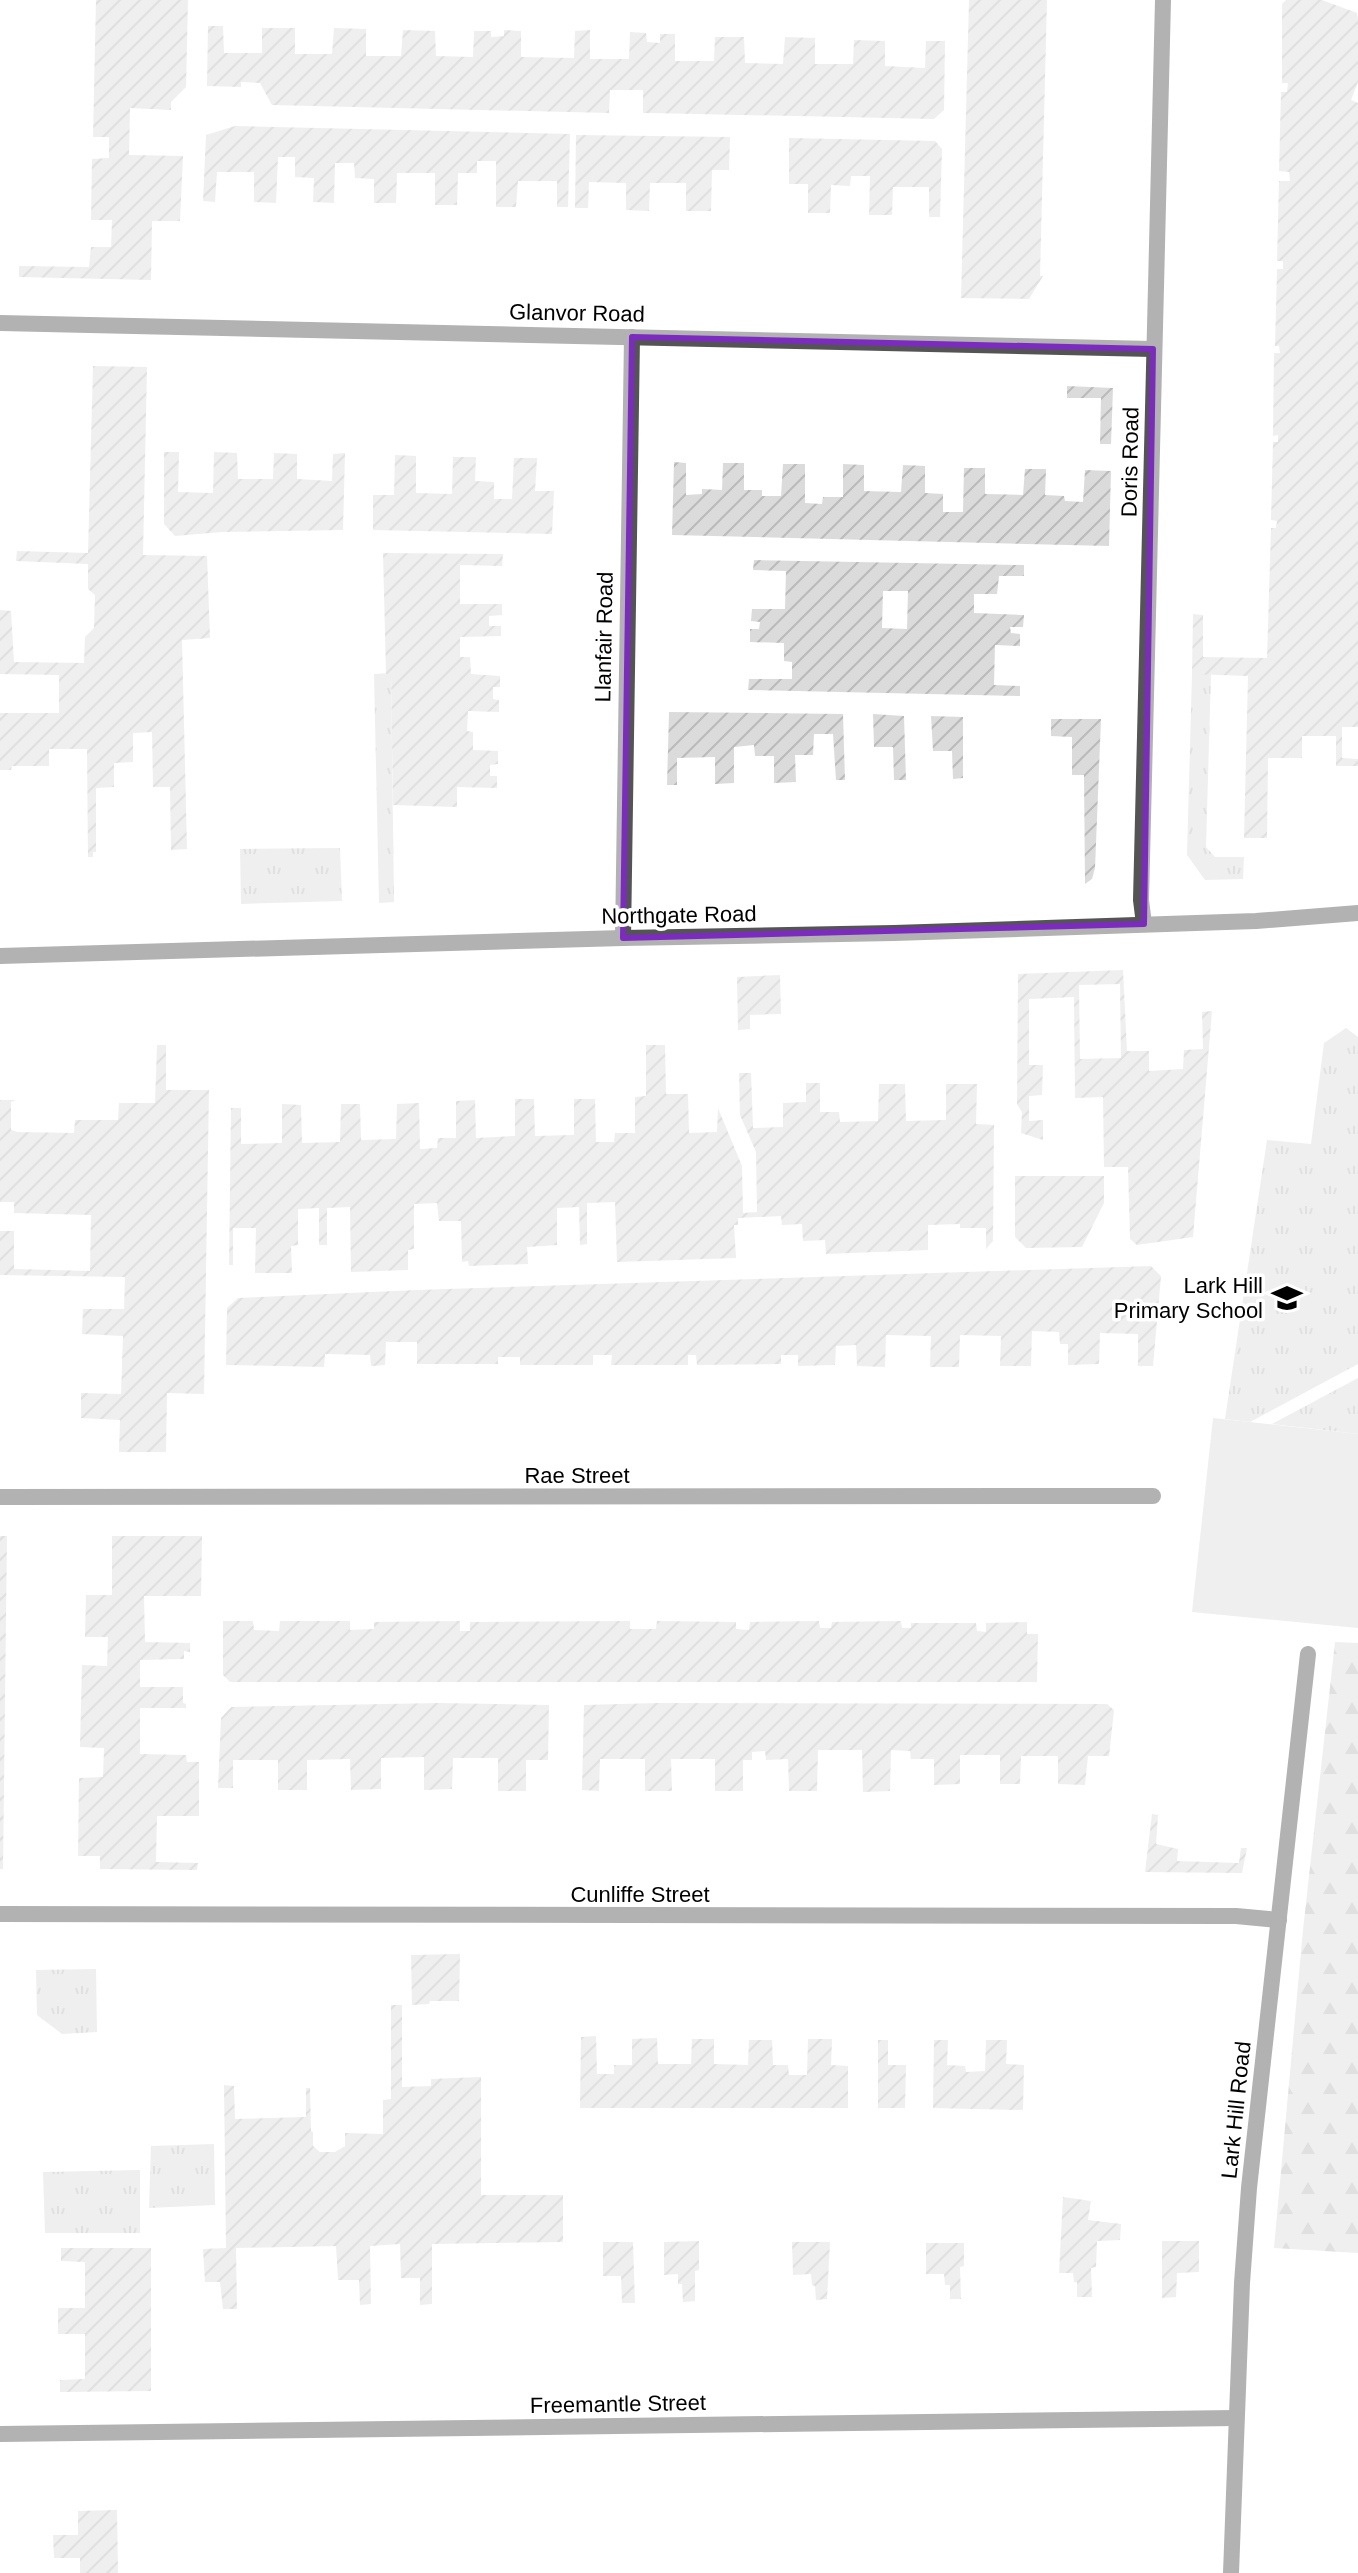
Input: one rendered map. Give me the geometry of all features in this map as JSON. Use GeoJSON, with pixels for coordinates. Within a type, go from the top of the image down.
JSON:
{"type":"FeatureCollection","features":[{"type":"Feature","properties":{"kind":"street","name":"Doris Road"},"geometry":{"type":"LineString","coordinates":[[1144,924],[1141,900],[1163,0]]}},
{"type":"Feature","properties":{"kind":"street","name":"Glanvor Road"},"geometry":{"type":"LineString","coordinates":[[0,323],[1153,349]]}},
{"type":"Feature","properties":{"kind":"street","name":"Llanfair Road"},"geometry":{"type":"LineString","coordinates":[[623,938],[632,337]]}},
{"type":"Feature","properties":{"kind":"street","name":"Northgate Road"},"geometry":{"type":"LineString","coordinates":[[0,956],[894,933],[1256,921],[1358,913]]}},
{"type":"Feature","properties":{"kind":"street","name":"Rae Street"},"geometry":{"type":"LineString","coordinates":[[0,1497],[1153,1496]]}},
{"type":"Feature","properties":{"kind":"street","name":"Lark Hill Road"},"geometry":{"type":"LineString","coordinates":[[1231,2573],[1249,2188],[1308,1654]]}},
{"type":"Feature","properties":{"kind":"street","name":"Cunliffe Street"},"geometry":{"type":"LineString","coordinates":[[0,1914],[1236,1916],[1279,1920]]}},
{"type":"Feature","properties":{"kind":"street","name":"Freemantle Street"},"geometry":{"type":"LineString","coordinates":[[0,2434],[1236,2418]]}},
{"type":"Feature","properties":{"kind":"highlighted area"},"geometry":{"type":"Polygon","coordinates":[[[632,337],[1153,349],[1144,924],[623,938],[632,337]]]}},
{"type":"Feature","properties":{"kind":"green space"},"geometry":{"type":"Polygon","coordinates":[[[96,0],[188,0],[186,87],[171,102],[171,110],[130,108],[129,155],[183,156],[180,221],[152,221],[151,280],[19,277],[19,266],[89,267],[91,247],[111,247],[112,220],[91,220],[92,159],[109,158],[109,137],[93,137],[96,0]]]}},
{"type":"Feature","properties":{"kind":"green space"},"geometry":{"type":"Polygon","coordinates":[[[969,0],[1047,0],[1040,276],[1043,276],[1029,299],[961,298],[969,0]]]}},
{"type":"Feature","properties":{"kind":"green space"},"geometry":{"type":"Polygon","coordinates":[[[1286,0],[1322,0],[1357,13],[1358,19],[1358,82],[1351,100],[1358,103],[1358,727],[1342,727],[1342,758],[1358,759],[1358,766],[1336,766],[1336,736],[1302,736],[1302,758],[1268,758],[1267,838],[1244,838],[1248,676],[1192,674],[1193,614],[1203,615],[1203,657],[1267,658],[1271,528],[1276,528],[1277,521],[1271,520],[1273,442],[1278,442],[1278,435],[1273,436],[1274,353],[1280,353],[1279,346],[1275,346],[1277,269],[1283,269],[1283,261],[1277,261],[1279,181],[1290,181],[1289,172],[1279,171],[1281,92],[1287,92],[1288,83],[1282,83],[1282,4],[1286,0]]]}},
{"type":"Feature","properties":{"kind":"green space"},"geometry":{"type":"Polygon","coordinates":[[[208,26],[223,26],[224,53],[262,53],[262,28],[295,28],[295,54],[332,54],[334,28],[366,29],[366,56],[401,56],[403,30],[435,31],[436,56],[473,57],[474,31],[491,31],[491,37],[504,36],[504,30],[521,31],[521,57],[574,58],[575,31],[590,30],[590,59],[629,59],[630,32],[646,33],[647,42],[660,43],[660,34],[675,34],[675,61],[714,61],[715,37],[744,37],[745,63],[783,64],[785,37],[815,38],[815,64],[853,64],[854,40],[885,41],[885,66],[925,68],[926,41],[945,41],[944,110],[934,119],[643,113],[643,90],[610,90],[609,113],[272,105],[260,83],[241,82],[241,87],[207,86],[208,26]]]}},
{"type":"Feature","properties":{"kind":"green space"},"geometry":{"type":"Polygon","coordinates":[[[235,126],[570,134],[568,207],[557,207],[557,181],[518,181],[516,207],[496,207],[496,161],[477,161],[477,173],[458,173],[457,205],[435,205],[435,173],[397,173],[396,203],[374,203],[374,179],[355,178],[354,163],[335,163],[334,203],[313,202],[314,178],[295,177],[295,157],[278,157],[276,203],[254,202],[254,172],[217,172],[215,202],[203,201],[206,135],[235,126]]]}},
{"type":"Feature","properties":{"kind":"green space"},"geometry":{"type":"Polygon","coordinates":[[[576,135],[730,137],[729,170],[712,170],[711,211],[686,211],[686,183],[650,183],[649,211],[626,210],[626,183],[589,182],[588,208],[575,208],[576,135]]]}},
{"type":"Feature","properties":{"kind":"green space"},"geometry":{"type":"Polygon","coordinates":[[[789,138],[935,141],[942,149],[940,217],[929,217],[929,187],[893,187],[892,215],[869,215],[870,176],[851,176],[850,186],[831,185],[830,213],[808,213],[808,184],[789,184],[789,138]]]}},
{"type":"Feature","properties":{"kind":"green space"},"geometry":{"type":"Polygon","coordinates":[[[93,366],[147,367],[143,555],[207,556],[210,638],[182,640],[187,849],[171,850],[170,787],[153,787],[152,732],[133,733],[133,762],[114,763],[114,787],[96,788],[96,852],[93,852],[93,857],[88,857],[87,749],[49,749],[49,766],[12,766],[11,770],[0,770],[0,713],[59,713],[59,675],[0,674],[0,610],[11,611],[14,662],[84,663],[85,637],[94,628],[95,595],[88,589],[88,564],[16,561],[17,551],[88,553],[93,366]]]}},
{"type":"Feature","properties":{"kind":"green space"},"geometry":{"type":"Polygon","coordinates":[[[1067,386],[1113,388],[1111,444],[1100,444],[1101,398],[1067,398],[1067,386]]]}},
{"type":"Feature","properties":{"kind":"green space"},"geometry":{"type":"Polygon","coordinates":[[[164,452],[179,452],[178,492],[213,493],[214,452],[237,453],[238,479],[273,479],[274,453],[297,454],[297,479],[332,481],[333,454],[345,453],[343,530],[175,536],[164,524],[164,452]]]}},
{"type":"Feature","properties":{"kind":"green space"},"geometry":{"type":"Polygon","coordinates":[[[395,455],[416,456],[416,493],[452,494],[453,457],[476,457],[475,481],[494,482],[494,499],[512,499],[514,458],[537,458],[535,491],[554,491],[552,534],[373,530],[373,495],[394,495],[395,455]]]}},
{"type":"Feature","properties":{"kind":"green space"},"geometry":{"type":"Polygon","coordinates":[[[674,462],[686,463],[686,495],[702,494],[702,489],[722,490],[723,463],[744,463],[744,490],[762,490],[762,496],[781,496],[783,464],[805,464],[805,503],[822,504],[823,497],[843,497],[843,464],[864,465],[864,491],[901,492],[903,465],[925,466],[925,493],[943,494],[943,512],[963,512],[964,468],[985,468],[985,494],[1023,495],[1025,469],[1046,469],[1045,495],[1064,496],[1065,501],[1083,502],[1085,470],[1111,471],[1109,546],[672,535],[674,462]]]}},
{"type":"Feature","properties":{"kind":"green space"},"geometry":{"type":"Polygon","coordinates":[[[383,553],[503,554],[502,566],[460,565],[460,604],[502,604],[502,615],[489,616],[489,626],[501,626],[501,636],[460,637],[460,657],[470,657],[471,674],[500,676],[500,687],[493,687],[493,699],[499,700],[499,712],[468,711],[467,731],[473,732],[473,750],[498,751],[498,764],[490,765],[490,776],[497,776],[497,788],[457,787],[457,807],[393,805],[391,674],[386,674],[383,553]]]}},
{"type":"Feature","properties":{"kind":"green space"},"geometry":{"type":"Polygon","coordinates":[[[754,560],[1024,565],[1024,576],[999,576],[997,594],[974,594],[974,613],[1024,615],[1023,627],[1010,627],[1011,633],[1020,634],[1020,646],[995,645],[994,685],[1020,686],[1020,696],[748,690],[749,679],[792,679],[792,662],[784,661],[784,643],[750,642],[750,629],[759,629],[760,622],[751,621],[752,609],[785,609],[786,571],[753,570],[754,560]],[[883,591],[882,628],[907,629],[908,591],[883,591]]]}},
{"type":"Feature","properties":{"kind":"green space"},"geometry":{"type":"Polygon","coordinates":[[[391,673],[394,902],[379,903],[374,674],[391,673]]]}},
{"type":"Feature","properties":{"kind":"green space"},"geometry":{"type":"Polygon","coordinates":[[[1192,674],[1211,674],[1206,847],[1215,857],[1244,857],[1243,879],[1205,880],[1187,855],[1192,674]]]}},
{"type":"Feature","properties":{"kind":"green space"},"geometry":{"type":"Polygon","coordinates":[[[669,712],[843,714],[845,780],[836,780],[833,734],[814,734],[813,755],[795,755],[796,782],[774,783],[774,756],[755,756],[754,745],[734,747],[734,783],[715,784],[715,757],[677,758],[677,785],[667,785],[669,712]]]}},
{"type":"Feature","properties":{"kind":"green space"},"geometry":{"type":"Polygon","coordinates":[[[873,714],[904,716],[906,780],[894,780],[893,747],[874,747],[873,714]]]}},
{"type":"Feature","properties":{"kind":"green space"},"geometry":{"type":"Polygon","coordinates":[[[931,716],[963,717],[963,778],[953,779],[952,751],[933,751],[931,716]]]}},
{"type":"Feature","properties":{"kind":"green space"},"geometry":{"type":"Polygon","coordinates":[[[1051,719],[1101,719],[1095,868],[1092,879],[1085,884],[1084,775],[1072,775],[1072,737],[1051,736],[1051,719]]]}},
{"type":"Feature","properties":{"kind":"green space"},"geometry":{"type":"Polygon","coordinates":[[[340,848],[342,901],[241,904],[240,849],[340,848]]]}},
{"type":"Feature","properties":{"kind":"green space"},"geometry":{"type":"Polygon","coordinates":[[[1123,970],[1127,1051],[1149,1051],[1149,1071],[1183,1069],[1184,1050],[1203,1049],[1202,1012],[1212,1011],[1193,1237],[1137,1245],[1130,1239],[1128,1167],[1104,1167],[1103,1097],[1075,1098],[1074,997],[1029,999],[1029,1065],[1043,1065],[1042,1095],[1029,1096],[1029,1121],[1043,1120],[1043,1140],[1021,1133],[1022,1112],[1017,1104],[1018,974],[1123,970]],[[1120,984],[1079,985],[1080,1059],[1121,1058],[1120,984]]]}},
{"type":"Feature","properties":{"kind":"green space"},"geometry":{"type":"Polygon","coordinates":[[[780,975],[781,1014],[750,1015],[750,1029],[738,1030],[737,977],[780,975]]]}},
{"type":"Feature","properties":{"kind":"green space"},"geometry":{"type":"Polygon","coordinates":[[[1346,1028],[1358,1037],[1358,1364],[1250,1422],[1225,1419],[1267,1140],[1311,1144],[1324,1043],[1346,1028]]]}},
{"type":"Feature","properties":{"kind":"green space"},"geometry":{"type":"Polygon","coordinates":[[[157,1045],[166,1045],[166,1090],[209,1090],[204,1394],[167,1393],[166,1452],[119,1452],[120,1420],[81,1418],[81,1393],[121,1394],[123,1336],[82,1334],[83,1309],[124,1309],[125,1277],[0,1275],[0,1231],[14,1231],[14,1269],[90,1271],[91,1215],[14,1213],[14,1202],[0,1202],[0,1100],[16,1100],[11,1102],[11,1130],[17,1132],[74,1133],[75,1120],[118,1120],[119,1103],[155,1103],[157,1045]]]}},
{"type":"Feature","properties":{"kind":"green space"},"geometry":{"type":"Polygon","coordinates":[[[646,1045],[665,1045],[666,1094],[688,1094],[689,1133],[717,1132],[718,1108],[742,1166],[743,1213],[757,1212],[756,1152],[740,1115],[739,1073],[751,1073],[753,1128],[783,1127],[783,1103],[806,1102],[806,1083],[820,1083],[820,1112],[839,1112],[840,1122],[878,1121],[879,1084],[905,1084],[906,1121],[946,1120],[946,1084],[977,1084],[976,1124],[994,1125],[993,1241],[986,1249],[986,1228],[960,1228],[960,1224],[928,1225],[928,1250],[826,1254],[825,1240],[803,1241],[802,1224],[782,1225],[781,1216],[738,1218],[738,1225],[734,1225],[736,1258],[617,1262],[615,1202],[587,1203],[587,1244],[580,1245],[579,1207],[557,1208],[557,1245],[527,1247],[528,1264],[469,1266],[468,1261],[462,1262],[461,1221],[439,1221],[437,1203],[414,1204],[414,1249],[408,1250],[408,1270],[351,1272],[350,1207],[327,1208],[327,1245],[319,1245],[319,1208],[298,1209],[298,1245],[291,1246],[292,1273],[255,1273],[256,1228],[233,1228],[233,1265],[229,1265],[231,1108],[241,1108],[241,1144],[282,1143],[282,1104],[301,1105],[302,1143],[340,1142],[341,1104],[360,1104],[361,1140],[396,1139],[397,1104],[419,1103],[420,1149],[437,1148],[438,1138],[456,1138],[456,1101],[475,1100],[476,1138],[515,1136],[515,1099],[534,1099],[535,1136],[574,1135],[574,1099],[595,1099],[596,1142],[614,1142],[615,1133],[635,1133],[635,1097],[646,1096],[646,1045]]]}},
{"type":"Feature","properties":{"kind":"green space"},"geometry":{"type":"Polygon","coordinates":[[[1015,1176],[1104,1176],[1104,1203],[1082,1247],[1026,1248],[1015,1237],[1015,1176]]]}},
{"type":"Feature","properties":{"kind":"green space"},"geometry":{"type":"Polygon","coordinates":[[[1151,1266],[1161,1276],[1153,1366],[1138,1366],[1138,1334],[1100,1333],[1099,1364],[1068,1365],[1068,1344],[1060,1344],[1059,1332],[1032,1331],[1031,1366],[1000,1366],[1001,1336],[960,1335],[959,1367],[930,1367],[931,1336],[886,1335],[885,1367],[857,1366],[856,1345],[836,1346],[835,1365],[798,1366],[798,1355],[781,1355],[781,1364],[697,1365],[696,1355],[688,1355],[688,1365],[611,1365],[612,1355],[593,1355],[593,1365],[520,1365],[520,1357],[498,1357],[498,1364],[417,1364],[417,1342],[386,1342],[385,1365],[371,1366],[370,1355],[325,1354],[324,1367],[226,1365],[227,1308],[238,1298],[1151,1266]]]}},
{"type":"Feature","properties":{"kind":"green space"},"geometry":{"type":"Polygon","coordinates":[[[1358,1378],[1358,1434],[1272,1424],[1358,1378]]]}},
{"type":"Feature","properties":{"kind":"green space"},"geometry":{"type":"Polygon","coordinates":[[[1213,1418],[1358,1434],[1358,1628],[1192,1612],[1213,1418]]]}},
{"type":"Feature","properties":{"kind":"green space"},"geometry":{"type":"Polygon","coordinates":[[[0,1536],[7,1536],[3,1869],[0,1869],[0,1536]]]}},
{"type":"Feature","properties":{"kind":"green space"},"geometry":{"type":"Polygon","coordinates":[[[112,1536],[202,1536],[201,1596],[144,1596],[145,1642],[190,1643],[190,1652],[184,1651],[184,1659],[140,1660],[140,1687],[183,1687],[186,1708],[140,1708],[140,1754],[186,1755],[187,1762],[199,1762],[199,1816],[157,1816],[156,1862],[198,1863],[197,1870],[100,1869],[100,1856],[78,1856],[79,1778],[103,1777],[104,1748],[80,1747],[82,1665],[107,1666],[108,1637],[85,1637],[86,1595],[112,1595],[112,1536]]]}},
{"type":"Feature","properties":{"kind":"green space"},"geometry":{"type":"Polygon","coordinates":[[[223,1621],[253,1621],[254,1630],[279,1631],[280,1621],[350,1621],[350,1630],[374,1629],[374,1622],[460,1621],[460,1631],[470,1631],[470,1622],[630,1621],[630,1629],[656,1629],[657,1621],[736,1622],[736,1629],[749,1630],[750,1622],[819,1621],[820,1628],[831,1628],[832,1622],[901,1621],[902,1628],[911,1628],[911,1623],[976,1623],[977,1631],[986,1632],[986,1623],[1027,1622],[1027,1634],[1038,1634],[1037,1682],[230,1682],[223,1675],[223,1621]]]}},
{"type":"Feature","properties":{"kind":"green space"},"geometry":{"type":"Polygon","coordinates":[[[1335,1642],[1358,1643],[1358,2253],[1274,2248],[1303,1930],[1335,1642]]]}},
{"type":"Feature","properties":{"kind":"green space"},"geometry":{"type":"Polygon","coordinates":[[[439,1703],[549,1705],[548,1760],[526,1760],[526,1791],[498,1791],[498,1758],[453,1758],[452,1789],[424,1790],[424,1757],[381,1758],[381,1789],[351,1790],[350,1759],[307,1760],[307,1790],[278,1790],[278,1760],[233,1760],[233,1788],[218,1788],[221,1718],[231,1707],[439,1703]]]}},
{"type":"Feature","properties":{"kind":"green space"},"geometry":{"type":"Polygon","coordinates":[[[1107,1704],[1114,1710],[1109,1756],[1088,1756],[1085,1785],[1058,1784],[1058,1756],[1021,1756],[1020,1784],[1000,1784],[1000,1755],[960,1755],[960,1784],[934,1785],[934,1759],[911,1759],[910,1751],[891,1750],[890,1791],[863,1792],[862,1750],[818,1750],[817,1791],[789,1791],[788,1759],[766,1760],[765,1751],[752,1752],[752,1760],[743,1760],[743,1791],[715,1791],[715,1759],[671,1759],[672,1791],[645,1791],[645,1759],[600,1759],[599,1791],[582,1790],[584,1705],[1107,1704]]]}},
{"type":"Feature","properties":{"kind":"green space"},"geometry":{"type":"Polygon","coordinates":[[[1152,1814],[1158,1815],[1156,1844],[1178,1849],[1177,1861],[1239,1863],[1241,1848],[1247,1848],[1242,1873],[1145,1872],[1152,1814]]]}},
{"type":"Feature","properties":{"kind":"green space"},"geometry":{"type":"Polygon","coordinates":[[[460,1954],[459,2001],[430,2001],[429,2004],[412,2005],[411,1955],[460,1954]]]}},
{"type":"Feature","properties":{"kind":"green space"},"geometry":{"type":"Polygon","coordinates":[[[96,1969],[97,2032],[62,2034],[37,2015],[36,1970],[96,1969]]]}},
{"type":"Feature","properties":{"kind":"green space"},"geometry":{"type":"Polygon","coordinates":[[[391,2005],[402,2005],[402,2087],[431,2086],[431,2079],[481,2077],[481,2195],[563,2195],[563,2242],[432,2244],[432,2304],[420,2305],[420,2278],[401,2278],[400,2244],[370,2246],[371,2304],[360,2305],[359,2280],[338,2280],[336,2246],[236,2248],[237,2309],[223,2309],[220,2282],[205,2282],[203,2249],[226,2248],[224,2085],[234,2086],[235,2119],[306,2117],[306,2088],[310,2088],[313,2146],[320,2152],[335,2152],[345,2146],[345,2133],[383,2134],[383,2100],[391,2099],[391,2005]]]}},
{"type":"Feature","properties":{"kind":"green space"},"geometry":{"type":"Polygon","coordinates":[[[596,2036],[597,2074],[614,2074],[614,2065],[632,2065],[632,2039],[657,2038],[658,2064],[691,2064],[692,2039],[714,2039],[714,2064],[748,2065],[749,2040],[772,2040],[773,2065],[788,2065],[789,2075],[807,2075],[808,2039],[832,2039],[831,2065],[848,2066],[848,2108],[580,2108],[581,2037],[596,2036]]]}},
{"type":"Feature","properties":{"kind":"green space"},"geometry":{"type":"Polygon","coordinates":[[[878,2040],[888,2040],[888,2065],[906,2065],[905,2108],[878,2108],[878,2040]]]}},
{"type":"Feature","properties":{"kind":"green space"},"geometry":{"type":"Polygon","coordinates":[[[934,2040],[948,2040],[947,2065],[965,2066],[966,2072],[985,2071],[986,2040],[1007,2040],[1006,2064],[1024,2065],[1023,2110],[933,2108],[934,2040]]]}},
{"type":"Feature","properties":{"kind":"green space"},"geometry":{"type":"Polygon","coordinates":[[[214,2144],[215,2205],[149,2208],[151,2146],[214,2144]]]}},
{"type":"Feature","properties":{"kind":"green space"},"geometry":{"type":"Polygon","coordinates":[[[140,2170],[140,2233],[45,2233],[43,2172],[140,2170]]]}},
{"type":"Feature","properties":{"kind":"green space"},"geometry":{"type":"Polygon","coordinates":[[[1063,2197],[1091,2201],[1088,2220],[1121,2224],[1120,2240],[1097,2241],[1096,2267],[1091,2268],[1092,2297],[1077,2297],[1077,2282],[1074,2282],[1073,2273],[1059,2273],[1063,2197]]]}},
{"type":"Feature","properties":{"kind":"green space"},"geometry":{"type":"Polygon","coordinates":[[[699,2241],[695,2301],[683,2302],[678,2274],[664,2275],[664,2242],[699,2241]]]}},
{"type":"Feature","properties":{"kind":"green space"},"geometry":{"type":"Polygon","coordinates":[[[1162,2241],[1199,2241],[1199,2272],[1177,2273],[1176,2297],[1162,2298],[1162,2241]]]}},
{"type":"Feature","properties":{"kind":"green space"},"geometry":{"type":"Polygon","coordinates":[[[603,2242],[633,2242],[635,2303],[622,2303],[621,2276],[603,2276],[603,2242]]]}},
{"type":"Feature","properties":{"kind":"green space"},"geometry":{"type":"Polygon","coordinates":[[[792,2242],[830,2242],[827,2299],[816,2300],[811,2274],[793,2275],[792,2242]]]}},
{"type":"Feature","properties":{"kind":"green space"},"geometry":{"type":"Polygon","coordinates":[[[926,2243],[964,2243],[964,2266],[960,2267],[961,2299],[950,2299],[950,2285],[945,2285],[944,2274],[926,2274],[926,2243]]]}},
{"type":"Feature","properties":{"kind":"green space"},"geometry":{"type":"Polygon","coordinates":[[[61,2248],[151,2248],[151,2391],[60,2392],[60,2380],[85,2379],[85,2334],[58,2334],[58,2308],[85,2308],[85,2262],[61,2261],[61,2248]]]}},
{"type":"Feature","properties":{"kind":"green space"},"geometry":{"type":"Polygon","coordinates":[[[117,2510],[118,2573],[80,2573],[80,2558],[54,2558],[53,2535],[78,2535],[78,2511],[117,2510]]]}},
{"type":"Feature","properties":{"kind":"place","name":"Lark Hill Primary School"},"geometry":{"type":"Point","coordinates":[1287,1298]}}]}
